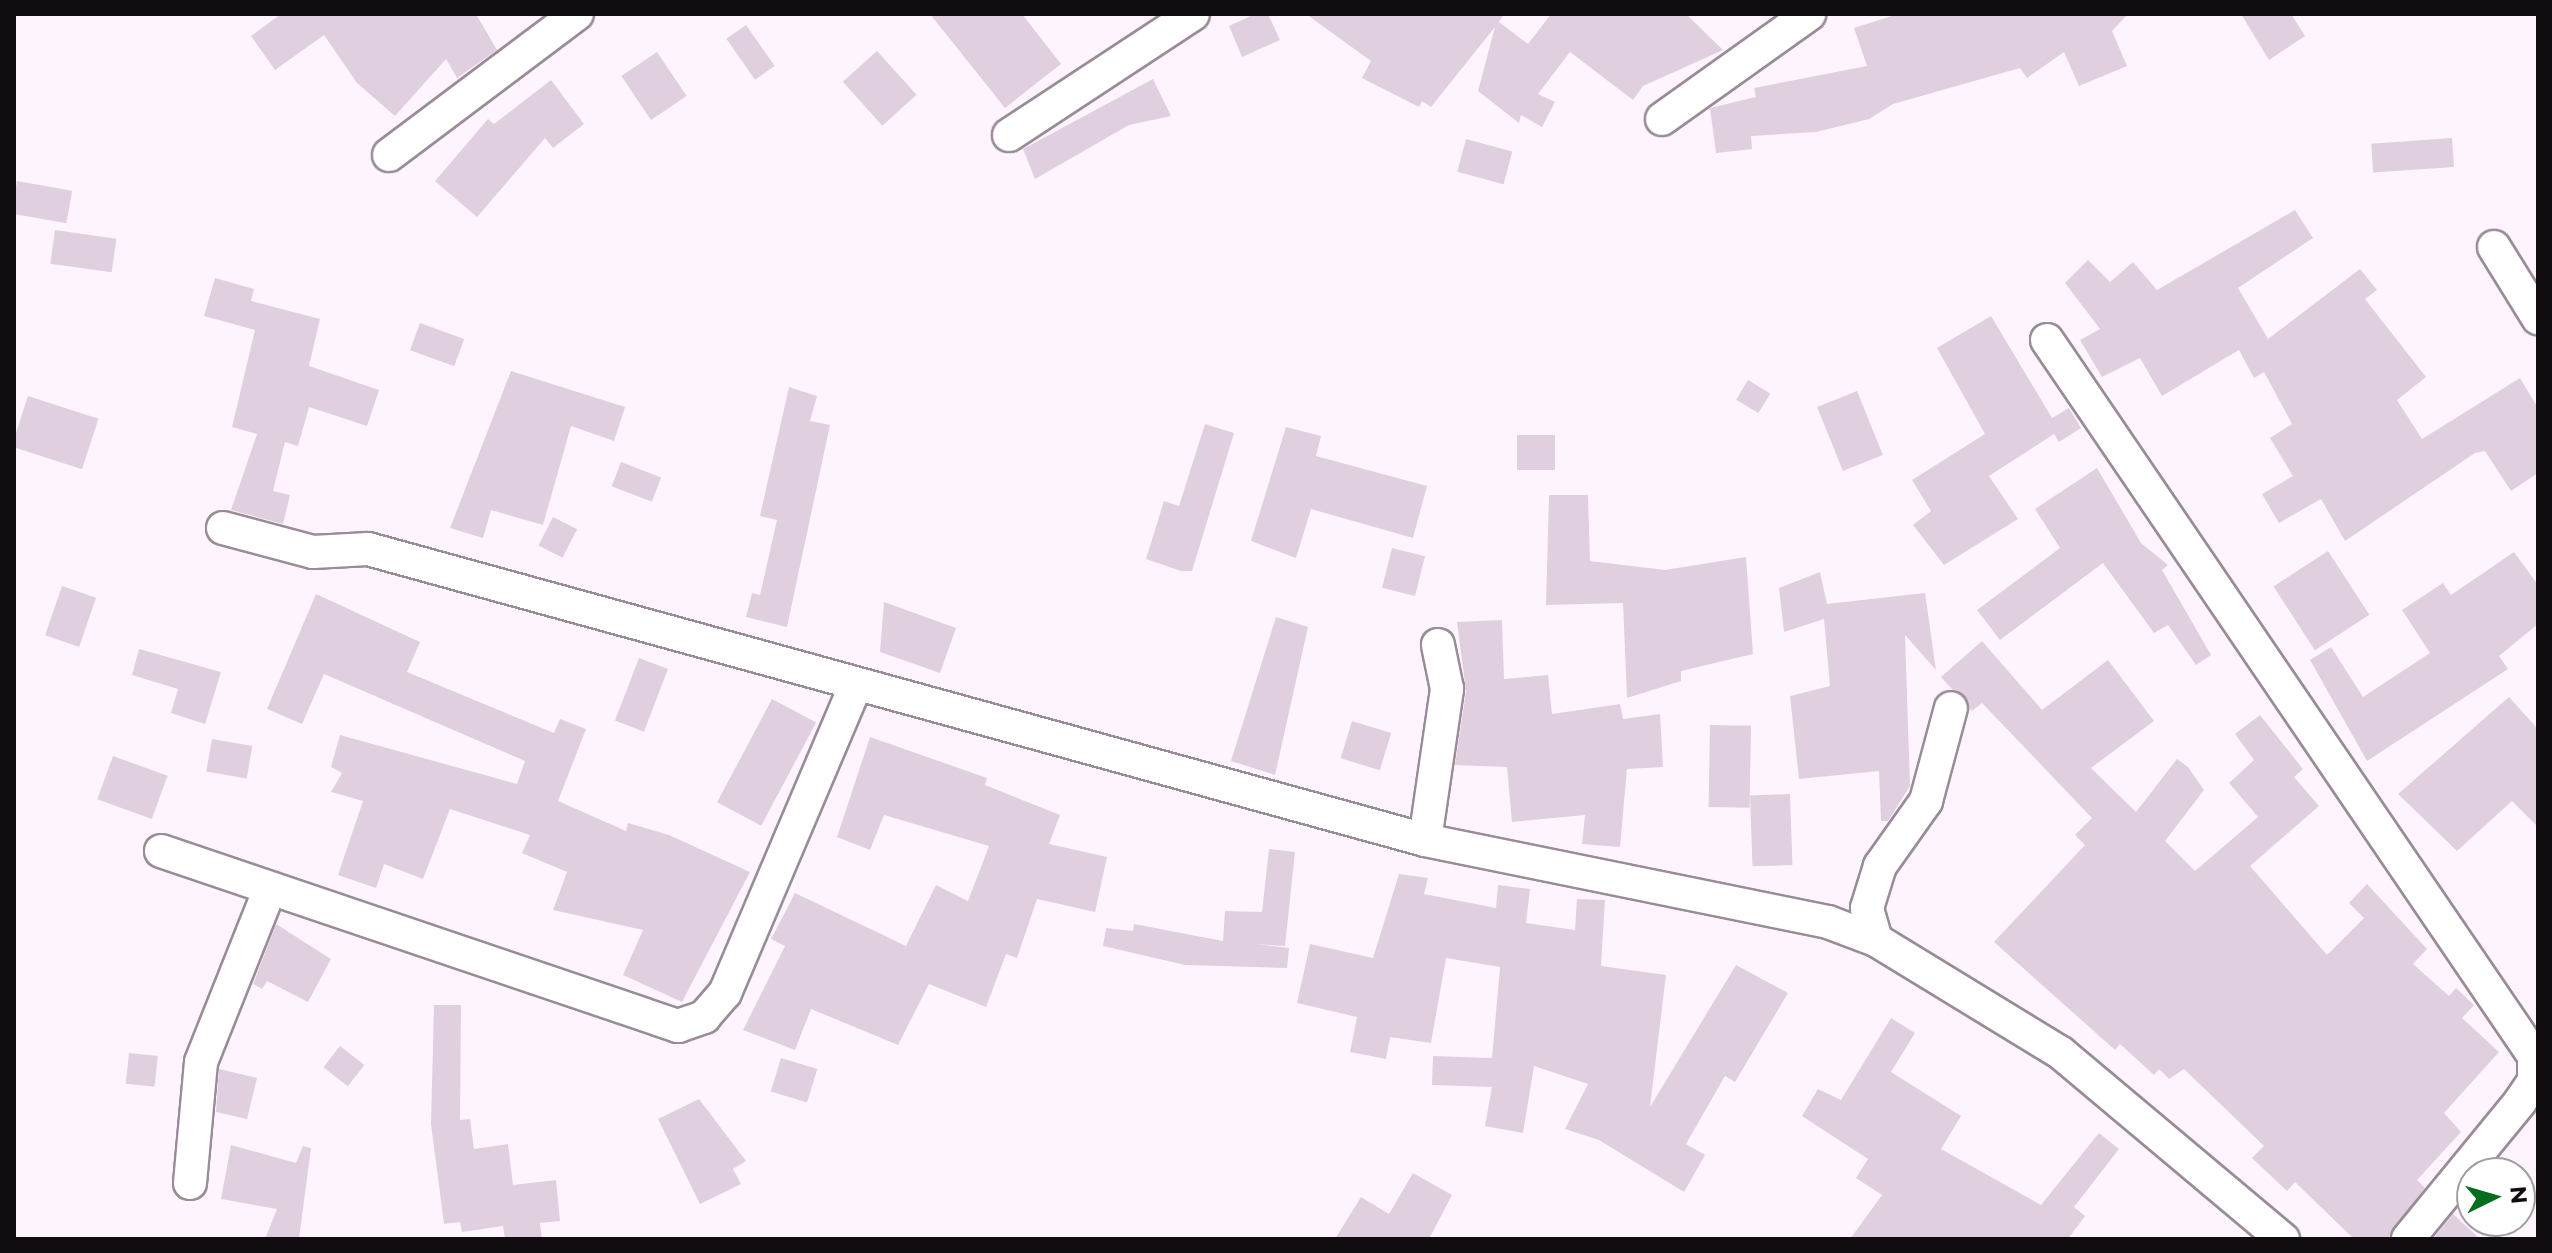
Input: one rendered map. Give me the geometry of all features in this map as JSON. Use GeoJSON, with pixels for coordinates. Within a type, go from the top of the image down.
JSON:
{"type":"FeatureCollection","features":[{"type":"Feature","properties":{"kind":"street"},"geometry":{"type":"LineString","coordinates":[[389,155],[577,14]]}},
{"type":"Feature","properties":{"kind":"street"},"geometry":{"type":"LineString","coordinates":[[1009,135],[1193,14]]}},
{"type":"Feature","properties":{"kind":"street"},"geometry":{"type":"LineString","coordinates":[[1662,119],[1809,14]]}},
{"type":"Feature","properties":{"kind":"street"},"geometry":{"type":"LineString","coordinates":[[2494,247],[2538,318]]}},
{"type":"Feature","properties":{"kind":"street"},"geometry":{"type":"LineString","coordinates":[[2047,340],[2534,1056],[2534,1081],[2520,1102],[2408,1239]]}},
{"type":"Feature","properties":{"kind":"street"},"geometry":{"type":"LineString","coordinates":[[223,528],[313,552],[368,549],[855,687],[1425,840],[1651,881],[1876,940],[2061,1053],[2283,1239]]}},
{"type":"Feature","properties":{"kind":"street"},"geometry":{"type":"LineString","coordinates":[[1425,840],[1447,689],[1438,645]]}},
{"type":"Feature","properties":{"kind":"street"},"geometry":{"type":"LineString","coordinates":[[161,851],[678,1026],[704,1017],[725,993],[855,687]]}},
{"type":"Feature","properties":{"kind":"street"},"geometry":{"type":"LineString","coordinates":[[1876,940],[1867,908],[1876,880],[1926,801],[1951,708]]}},
{"type":"Feature","properties":{"kind":"street"},"geometry":{"type":"LineString","coordinates":[[190,1183],[201,1062],[270,889]]}},
{"type":"Feature","properties":{"kind":"building"},"geometry":{"type":"Polygon","coordinates":[[[281,14],[476,14],[497,50],[457,78],[446,59],[395,116],[357,83],[324,35],[275,70],[251,36],[281,14]]]}},
{"type":"Feature","properties":{"kind":"building"},"geometry":{"type":"Polygon","coordinates":[[[930,14],[1022,14],[1061,64],[1005,108],[930,14]]]}},
{"type":"Feature","properties":{"kind":"building"},"geometry":{"type":"Polygon","coordinates":[[[1255,14],[1268,14],[1280,40],[1242,57],[1229,26],[1255,14]]]}},
{"type":"Feature","properties":{"kind":"building"},"geometry":{"type":"Polygon","coordinates":[[[1306,14],[1504,14],[1499,22],[1528,44],[1551,14],[1686,14],[1723,50],[1643,86],[1633,100],[1570,52],[1538,94],[1555,102],[1542,127],[1521,115],[1519,123],[1478,91],[1495,27],[1431,107],[1422,101],[1419,107],[1362,78],[1371,61],[1306,14]]]}},
{"type":"Feature","properties":{"kind":"building"},"geometry":{"type":"Polygon","coordinates":[[[1898,14],[2128,14],[2112,31],[2127,66],[2079,86],[2064,52],[2027,78],[2020,68],[1893,104],[1869,119],[1816,132],[1751,136],[1752,149],[1716,153],[1710,108],[1756,97],[1754,88],[1867,66],[1854,28],[1898,14]]]}},
{"type":"Feature","properties":{"kind":"building"},"geometry":{"type":"Polygon","coordinates":[[[2241,14],[2291,14],[2305,36],[2269,60],[2241,14]]]}},
{"type":"Feature","properties":{"kind":"building"},"geometry":{"type":"Polygon","coordinates":[[[746,25],[775,66],[755,80],[726,39],[746,25]]]}},
{"type":"Feature","properties":{"kind":"building"},"geometry":{"type":"Polygon","coordinates":[[[877,51],[916,95],[882,126],[843,82],[877,51]]]}},
{"type":"Feature","properties":{"kind":"building"},"geometry":{"type":"Polygon","coordinates":[[[657,52],[687,96],[651,120],[621,76],[657,52]]]}},
{"type":"Feature","properties":{"kind":"building"},"geometry":{"type":"Polygon","coordinates":[[[1153,79],[1171,116],[1129,125],[1035,179],[1023,149],[1153,79]]]}},
{"type":"Feature","properties":{"kind":"building"},"geometry":{"type":"Polygon","coordinates":[[[551,80],[584,124],[553,148],[545,138],[477,217],[435,181],[488,119],[494,124],[551,80]]]}},
{"type":"Feature","properties":{"kind":"building"},"geometry":{"type":"Polygon","coordinates":[[[2452,138],[2454,167],[2373,173],[2371,144],[2452,138]]]}},
{"type":"Feature","properties":{"kind":"building"},"geometry":{"type":"Polygon","coordinates":[[[1466,139],[1512,151],[1504,184],[1457,172],[1466,139]]]}},
{"type":"Feature","properties":{"kind":"building"},"geometry":{"type":"Polygon","coordinates":[[[17,181],[72,191],[66,223],[14,214],[17,181]]]}},
{"type":"Feature","properties":{"kind":"building"},"geometry":{"type":"Polygon","coordinates":[[[2295,210],[2313,238],[2238,288],[2268,339],[2360,269],[2377,290],[2365,299],[2426,377],[2397,400],[2422,439],[2520,378],[2538,408],[2538,473],[2511,491],[2485,451],[2475,453],[2345,541],[2321,499],[2279,523],[2262,494],[2293,476],[2270,438],[2292,424],[2264,372],[2254,378],[2239,350],[2162,396],[2140,358],[2102,377],[2080,340],[2100,329],[2065,283],[2088,260],[2110,282],[2133,262],[2157,290],[2295,210]]]}},
{"type":"Feature","properties":{"kind":"building"},"geometry":{"type":"Polygon","coordinates":[[[55,230],[116,239],[112,272],[50,264],[55,230]]]}},
{"type":"Feature","properties":{"kind":"building"},"geometry":{"type":"Polygon","coordinates":[[[215,278],[254,289],[251,301],[320,319],[309,366],[379,390],[367,426],[309,407],[298,446],[285,442],[273,491],[290,495],[283,524],[231,510],[257,434],[232,427],[255,330],[204,316],[215,278]]]}},
{"type":"Feature","properties":{"kind":"building"},"geometry":{"type":"Polygon","coordinates":[[[1991,316],[2052,418],[2069,408],[2081,428],[2059,442],[2054,434],[1989,476],[2018,519],[1944,565],[1913,525],[1931,511],[1912,480],[1985,434],[1937,348],[1991,316]]]}},
{"type":"Feature","properties":{"kind":"building"},"geometry":{"type":"Polygon","coordinates":[[[420,323],[464,339],[454,366],[410,350],[420,323]]]}},
{"type":"Feature","properties":{"kind":"building"},"geometry":{"type":"Polygon","coordinates":[[[511,371],[625,407],[614,441],[571,426],[543,525],[491,510],[483,538],[450,528],[511,371]]]}},
{"type":"Feature","properties":{"kind":"building"},"geometry":{"type":"Polygon","coordinates":[[[1748,380],[1770,393],[1758,413],[1736,400],[1748,380]]]}},
{"type":"Feature","properties":{"kind":"building"},"geometry":{"type":"Polygon","coordinates":[[[789,387],[817,396],[810,421],[830,425],[787,627],[746,617],[752,593],[760,595],[777,520],[760,516],[789,387]]]}},
{"type":"Feature","properties":{"kind":"building"},"geometry":{"type":"Polygon","coordinates":[[[1857,391],[1883,455],[1843,471],[1817,407],[1857,391]]]}},
{"type":"Feature","properties":{"kind":"building"},"geometry":{"type":"Polygon","coordinates":[[[28,396],[98,419],[82,469],[14,447],[28,396]]]}},
{"type":"Feature","properties":{"kind":"building"},"geometry":{"type":"Polygon","coordinates":[[[1205,424],[1234,433],[1192,571],[1181,571],[1146,559],[1164,501],[1179,506],[1205,424]]]}},
{"type":"Feature","properties":{"kind":"building"},"geometry":{"type":"Polygon","coordinates":[[[1286,427],[1321,436],[1316,456],[1427,486],[1413,538],[1311,509],[1296,558],[1251,541],[1286,427]]]}},
{"type":"Feature","properties":{"kind":"building"},"geometry":{"type":"Polygon","coordinates":[[[1517,435],[1555,435],[1555,470],[1517,470],[1517,435]]]}},
{"type":"Feature","properties":{"kind":"building"},"geometry":{"type":"Polygon","coordinates":[[[621,462],[661,477],[652,502],[612,486],[621,462]]]}},
{"type":"Feature","properties":{"kind":"building"},"geometry":{"type":"Polygon","coordinates":[[[2097,468],[2141,543],[2168,565],[2162,570],[2211,655],[2196,665],[2168,625],[2154,633],[2103,563],[2000,640],[1977,610],[2060,548],[2035,509],[2097,468]]]}},
{"type":"Feature","properties":{"kind":"building"},"geometry":{"type":"Polygon","coordinates":[[[1549,495],[1588,495],[1590,561],[1665,570],[1746,557],[1753,654],[1681,671],[1681,681],[1627,698],[1623,603],[1546,605],[1549,495]]]}},
{"type":"Feature","properties":{"kind":"building"},"geometry":{"type":"Polygon","coordinates":[[[553,517],[577,529],[563,558],[538,546],[553,517]]]}},
{"type":"Feature","properties":{"kind":"building"},"geometry":{"type":"Polygon","coordinates":[[[1392,548],[1425,556],[1415,596],[1382,588],[1392,548]]]}},
{"type":"Feature","properties":{"kind":"building"},"geometry":{"type":"Polygon","coordinates":[[[2328,551],[2369,615],[2315,650],[2273,586],[2328,551]]]}},
{"type":"Feature","properties":{"kind":"building"},"geometry":{"type":"Polygon","coordinates":[[[2514,552],[2538,585],[2538,624],[2499,656],[2508,669],[2367,761],[2310,660],[2331,647],[2363,697],[2430,653],[2402,610],[2443,583],[2451,595],[2514,552]]]}},
{"type":"Feature","properties":{"kind":"building"},"geometry":{"type":"Polygon","coordinates":[[[1820,572],[1827,604],[1925,593],[1936,670],[1905,635],[1910,786],[1888,821],[1881,821],[1879,771],[1799,779],[1790,696],[1830,686],[1824,619],[1784,632],[1779,588],[1820,572]]]}},
{"type":"Feature","properties":{"kind":"building"},"geometry":{"type":"Polygon","coordinates":[[[62,586],[96,598],[79,647],[45,635],[62,586]]]}},
{"type":"Feature","properties":{"kind":"building"},"geometry":{"type":"Polygon","coordinates":[[[316,594],[420,642],[407,672],[554,733],[560,719],[586,729],[558,801],[626,831],[628,823],[669,835],[750,872],[682,1002],[623,975],[643,930],[553,910],[567,872],[522,853],[530,835],[450,809],[423,879],[384,864],[376,888],[338,875],[363,801],[331,792],[342,773],[331,767],[340,735],[517,784],[525,761],[324,674],[302,724],[267,709],[316,594]]]}},
{"type":"Feature","properties":{"kind":"building"},"geometry":{"type":"Polygon","coordinates":[[[884,602],[956,628],[940,673],[880,652],[884,602]]]}},
{"type":"Feature","properties":{"kind":"building"},"geometry":{"type":"Polygon","coordinates":[[[1276,617],[1308,627],[1275,775],[1231,761],[1276,617]]]}},
{"type":"Feature","properties":{"kind":"building"},"geometry":{"type":"Polygon","coordinates":[[[1502,620],[1504,679],[1548,675],[1552,714],[1620,704],[1623,719],[1660,714],[1663,767],[1627,769],[1620,847],[1582,844],[1585,815],[1512,822],[1507,767],[1455,765],[1466,691],[1457,622],[1502,620]]]}},
{"type":"Feature","properties":{"kind":"building"},"geometry":{"type":"Polygon","coordinates":[[[1982,641],[2042,710],[2108,660],[2154,721],[2091,768],[2136,812],[2177,759],[2188,767],[2204,790],[2165,841],[2195,871],[2258,817],[2229,783],[2254,760],[2235,734],[2260,715],[2303,769],[2294,777],[2319,806],[2250,866],[2327,955],[2364,918],[2349,903],[2367,884],[2427,949],[2413,964],[2449,996],[2456,988],[2474,1005],[2462,1018],[2499,1052],[2444,1113],[2461,1132],[2417,1180],[2425,1188],[2389,1239],[2354,1239],[2295,1182],[2287,1191],[2252,1158],[2264,1146],[2184,1069],[2169,1079],[2159,1069],[2154,1075],[2120,1044],[2115,1050],[1994,942],[2085,845],[2075,835],[2092,818],[1982,703],[1972,711],[1941,677],[1982,641]]]}},
{"type":"Feature","properties":{"kind":"building"},"geometry":{"type":"Polygon","coordinates":[[[139,649],[221,672],[205,724],[171,713],[178,689],[132,675],[139,649]]]}},
{"type":"Feature","properties":{"kind":"building"},"geometry":{"type":"Polygon","coordinates":[[[639,658],[668,669],[644,732],[615,721],[639,658]]]}},
{"type":"Feature","properties":{"kind":"building"},"geometry":{"type":"Polygon","coordinates":[[[2509,697],[2538,729],[2538,827],[2512,801],[2457,851],[2398,794],[2509,697]]]}},
{"type":"Feature","properties":{"kind":"building"},"geometry":{"type":"Polygon","coordinates":[[[772,699],[816,722],[761,826],[717,802],[772,699]]]}},
{"type":"Feature","properties":{"kind":"building"},"geometry":{"type":"Polygon","coordinates":[[[1352,721],[1391,733],[1380,770],[1341,758],[1352,721]]]}},
{"type":"Feature","properties":{"kind":"building"},"geometry":{"type":"Polygon","coordinates":[[[1710,725],[1751,726],[1750,808],[1709,807],[1710,725]]]}},
{"type":"Feature","properties":{"kind":"building"},"geometry":{"type":"Polygon","coordinates":[[[870,737],[987,778],[985,785],[1060,815],[1049,844],[1107,857],[1095,912],[1037,899],[1017,958],[1006,954],[986,1007],[929,984],[898,1045],[811,1009],[795,1050],[743,1030],[785,946],[771,939],[795,893],[906,946],[936,885],[968,901],[989,846],[884,815],[870,850],[837,837],[870,737]]]}},
{"type":"Feature","properties":{"kind":"building"},"geometry":{"type":"Polygon","coordinates":[[[212,739],[252,746],[247,779],[206,771],[212,739]]]}},
{"type":"Feature","properties":{"kind":"building"},"geometry":{"type":"Polygon","coordinates":[[[113,756],[168,776],[152,819],[97,799],[113,756]]]}},
{"type":"Feature","properties":{"kind":"building"},"geometry":{"type":"Polygon","coordinates":[[[1790,794],[1792,865],[1753,866],[1750,795],[1790,794]]]}},
{"type":"Feature","properties":{"kind":"building"},"geometry":{"type":"Polygon","coordinates":[[[1269,849],[1295,852],[1285,946],[1254,944],[1289,948],[1287,968],[1185,965],[1103,946],[1106,928],[1133,931],[1134,924],[1223,941],[1225,911],[1262,912],[1269,849]]]}},
{"type":"Feature","properties":{"kind":"building"},"geometry":{"type":"Polygon","coordinates":[[[1399,874],[1428,878],[1424,894],[1496,908],[1498,885],[1530,889],[1526,923],[1575,930],[1577,899],[1605,900],[1601,966],[1666,975],[1650,1107],[1736,965],[1788,993],[1735,1082],[1725,1076],[1686,1144],[1705,1155],[1684,1192],[1599,1140],[1565,1129],[1588,1084],[1534,1066],[1523,1133],[1485,1126],[1492,1087],[1432,1085],[1433,1056],[1492,1058],[1500,967],[1446,958],[1431,1043],[1390,1037],[1386,1059],[1350,1052],[1357,1017],[1297,1003],[1310,944],[1373,958],[1399,874]]]}},
{"type":"Feature","properties":{"kind":"building"},"geometry":{"type":"Polygon","coordinates":[[[276,924],[331,959],[308,1002],[267,981],[262,989],[253,984],[276,924]]]}},
{"type":"Feature","properties":{"kind":"building"},"geometry":{"type":"Polygon","coordinates":[[[434,1005],[461,1005],[460,1120],[470,1119],[474,1149],[508,1144],[513,1185],[556,1180],[560,1221],[540,1223],[542,1239],[505,1239],[503,1226],[462,1232],[460,1222],[444,1224],[431,1124],[434,1005]]]}},
{"type":"Feature","properties":{"kind":"building"},"geometry":{"type":"Polygon","coordinates":[[[1891,1018],[1915,1033],[1891,1072],[1961,1116],[1941,1149],[2041,1205],[2099,1133],[2119,1149],[2074,1207],[2085,1216],[2068,1239],[1850,1239],[1882,1195],[1856,1178],[1868,1159],[1802,1116],[1818,1089],[1841,1100],[1891,1018]]]}},
{"type":"Feature","properties":{"kind":"building"},"geometry":{"type":"Polygon","coordinates":[[[340,1046],[364,1065],[348,1086],[323,1067],[340,1046]]]}},
{"type":"Feature","properties":{"kind":"building"},"geometry":{"type":"Polygon","coordinates":[[[129,1053],[158,1056],[155,1087],[126,1084],[129,1053]]]}},
{"type":"Feature","properties":{"kind":"building"},"geometry":{"type":"Polygon","coordinates":[[[781,1058],[817,1069],[807,1103],[771,1091],[781,1058]]]}},
{"type":"Feature","properties":{"kind":"building"},"geometry":{"type":"Polygon","coordinates":[[[219,1069],[257,1078],[247,1119],[216,1112],[219,1069]]]}},
{"type":"Feature","properties":{"kind":"building"},"geometry":{"type":"Polygon","coordinates":[[[699,1099],[746,1161],[733,1169],[741,1184],[700,1204],[658,1119],[699,1099]]]}},
{"type":"Feature","properties":{"kind":"building"},"geometry":{"type":"Polygon","coordinates":[[[231,1145],[296,1163],[303,1146],[311,1148],[299,1239],[265,1239],[277,1209],[221,1199],[231,1145]]]}},
{"type":"Feature","properties":{"kind":"building"},"geometry":{"type":"Polygon","coordinates":[[[1413,1173],[1452,1195],[1429,1239],[1335,1239],[1361,1197],[1389,1214],[1413,1173]]]}},
{"type":"Feature","properties":{"kind":"building"},"geometry":{"type":"Polygon","coordinates":[[[2453,1214],[2456,1217],[2456,1237],[2480,1239],[2433,1239],[2453,1214]]]}}]}
